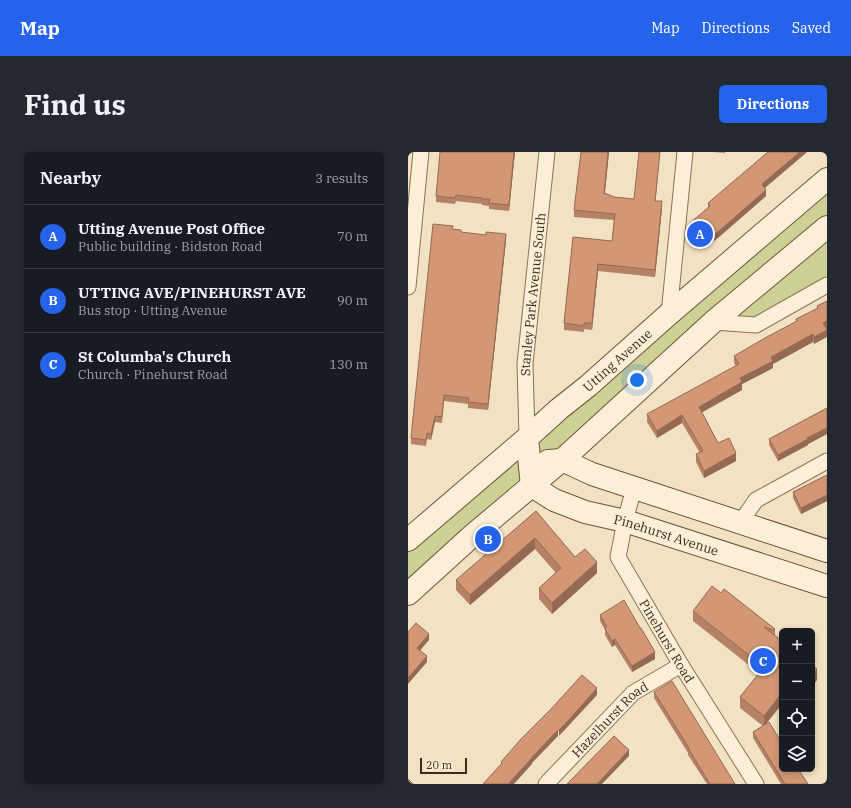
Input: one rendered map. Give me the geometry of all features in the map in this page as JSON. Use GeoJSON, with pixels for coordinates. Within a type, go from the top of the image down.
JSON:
{"type":"FeatureCollection","features":[{"type":"Feature","properties":{"kind":"street"},"geometry":{"type":"LineString","coordinates":[[408,286],[421,152]]}},
{"type":"Feature","properties":{"kind":"street","name":"Stanley Park Avenue South"},"geometry":{"type":"LineString","coordinates":[[527,438],[525,364],[547,152]]}},
{"type":"Feature","properties":{"kind":"street"},"geometry":{"type":"LineString","coordinates":[[668,314],[685,152]]}},
{"type":"Feature","properties":{"kind":"street","name":"Utting Avenue"},"geometry":{"type":"LineString","coordinates":[[408,540],[500,462],[559,409],[588,386],[668,314],[827,179]]}},
{"type":"Feature","properties":{"kind":"street"},"geometry":{"type":"LineString","coordinates":[[408,594],[473,535],[562,460],[713,322],[827,227]]}},
{"type":"Feature","properties":{"kind":"street"},"geometry":{"type":"LineString","coordinates":[[713,322],[756,325],[827,285]]}},
{"type":"Feature","properties":{"kind":"street"},"geometry":{"type":"LineString","coordinates":[[527,438],[532,486]]}},
{"type":"Feature","properties":{"kind":"street"},"geometry":{"type":"LineString","coordinates":[[500,462],[562,460],[592,474],[827,551]]}},
{"type":"Feature","properties":{"kind":"street"},"geometry":{"type":"LineString","coordinates":[[740,523],[756,500],[827,461]]}},
{"type":"Feature","properties":{"kind":"street","name":"Pinehurst Avenue"},"geometry":{"type":"LineString","coordinates":[[532,486],[554,500],[585,512],[624,521],[827,586]]}},
{"type":"Feature","properties":{"kind":"street","name":"Pinehurst Road"},"geometry":{"type":"LineString","coordinates":[[634,488],[624,521],[618,558],[681,665],[756,784]]}},
{"type":"Feature","properties":{"kind":"street","name":"Hazelhurst Road"},"geometry":{"type":"LineString","coordinates":[[546,784],[633,693],[681,665]]}},
{"type":"Feature","properties":{"kind":"green space"},"geometry":{"type":"Polygon","coordinates":[[[827,179],[827,285],[756,325],[713,322],[532,486],[408,594],[408,540],[827,179]]]}},
{"type":"Feature","properties":{"kind":"building"},"geometry":{"type":"Polygon","coordinates":[[[440,152],[514,152],[509,205],[489,203],[490,199],[482,198],[456,195],[455,198],[436,196],[440,152]]]}},
{"type":"Feature","properties":{"kind":"building"},"geometry":{"type":"Polygon","coordinates":[[[581,152],[608,152],[604,193],[614,197],[634,199],[639,152],[660,152],[655,201],[662,201],[655,270],[598,264],[592,323],[584,323],[584,326],[564,323],[573,237],[612,241],[615,214],[574,210],[581,152]]]}},
{"type":"Feature","properties":{"kind":"building"},"geometry":{"type":"Polygon","coordinates":[[[768,152],[800,152],[762,184],[766,190],[719,231],[704,242],[689,224],[710,206],[708,203],[768,152]]]}},
{"type":"Feature","properties":{"kind":"building"},"geometry":{"type":"Polygon","coordinates":[[[433,224],[453,226],[452,229],[461,230],[461,232],[486,235],[486,232],[506,234],[488,404],[468,402],[469,398],[444,395],[442,417],[435,416],[431,434],[427,433],[426,440],[411,438],[433,224]]]}},
{"type":"Feature","properties":{"kind":"building"},"geometry":{"type":"Polygon","coordinates":[[[827,301],[827,321],[823,323],[827,330],[814,337],[813,334],[771,357],[773,361],[740,378],[742,382],[699,407],[718,443],[729,438],[736,453],[704,471],[696,454],[703,451],[682,415],[657,431],[647,414],[739,364],[734,356],[797,321],[796,319],[818,308],[817,306],[827,301]]]}},
{"type":"Feature","properties":{"kind":"building"},"geometry":{"type":"Polygon","coordinates":[[[827,408],[827,428],[778,455],[769,439],[827,408]]]}},
{"type":"Feature","properties":{"kind":"building"},"geometry":{"type":"Polygon","coordinates":[[[827,475],[827,495],[801,508],[793,492],[827,475]]]}},
{"type":"Feature","properties":{"kind":"building"},"geometry":{"type":"Polygon","coordinates":[[[536,511],[575,557],[585,549],[597,562],[552,603],[539,588],[561,568],[535,538],[470,595],[456,580],[536,511]]]}},
{"type":"Feature","properties":{"kind":"building"},"geometry":{"type":"Polygon","coordinates":[[[712,586],[721,593],[724,589],[775,629],[764,627],[779,639],[779,697],[764,716],[740,697],[764,667],[693,611],[712,586]]]}},
{"type":"Feature","properties":{"kind":"building"},"geometry":{"type":"Polygon","coordinates":[[[624,600],[655,652],[632,666],[615,639],[612,641],[605,629],[607,627],[600,615],[624,600]]]}},
{"type":"Feature","properties":{"kind":"building"},"geometry":{"type":"Polygon","coordinates":[[[416,623],[429,634],[417,648],[427,656],[408,678],[408,632],[416,623]]]}},
{"type":"Feature","properties":{"kind":"building"},"geometry":{"type":"Polygon","coordinates":[[[582,675],[597,688],[567,722],[532,757],[509,783],[511,784],[483,784],[521,739],[582,675]]]}},
{"type":"Feature","properties":{"kind":"building"},"geometry":{"type":"Polygon","coordinates":[[[672,681],[735,784],[710,784],[654,692],[672,681]]]}},
{"type":"Feature","properties":{"kind":"building"},"geometry":{"type":"Polygon","coordinates":[[[769,722],[779,738],[779,772],[800,772],[808,784],[785,784],[753,732],[769,722]]]}},
{"type":"Feature","properties":{"kind":"building"},"geometry":{"type":"Polygon","coordinates":[[[614,736],[629,750],[597,784],[567,784],[614,736]]]}},
{"type":"Feature","properties":{"kind":"building"},"geometry":{"type":"Polygon","coordinates":[[[408,779],[413,784],[408,784],[408,779]]]}},
{"type":"Feature","properties":{"kind":"place","name":"Utting Avenue Post Office"},"geometry":{"type":"Point","coordinates":[700,234]}},
{"type":"Feature","properties":{"kind":"place","name":"UTTING AVE/PINEHURST AVE"},"geometry":{"type":"Point","coordinates":[488,539]}},
{"type":"Feature","properties":{"kind":"place","name":"St Columba's Church"},"geometry":{"type":"Point","coordinates":[763,661]}}]}
